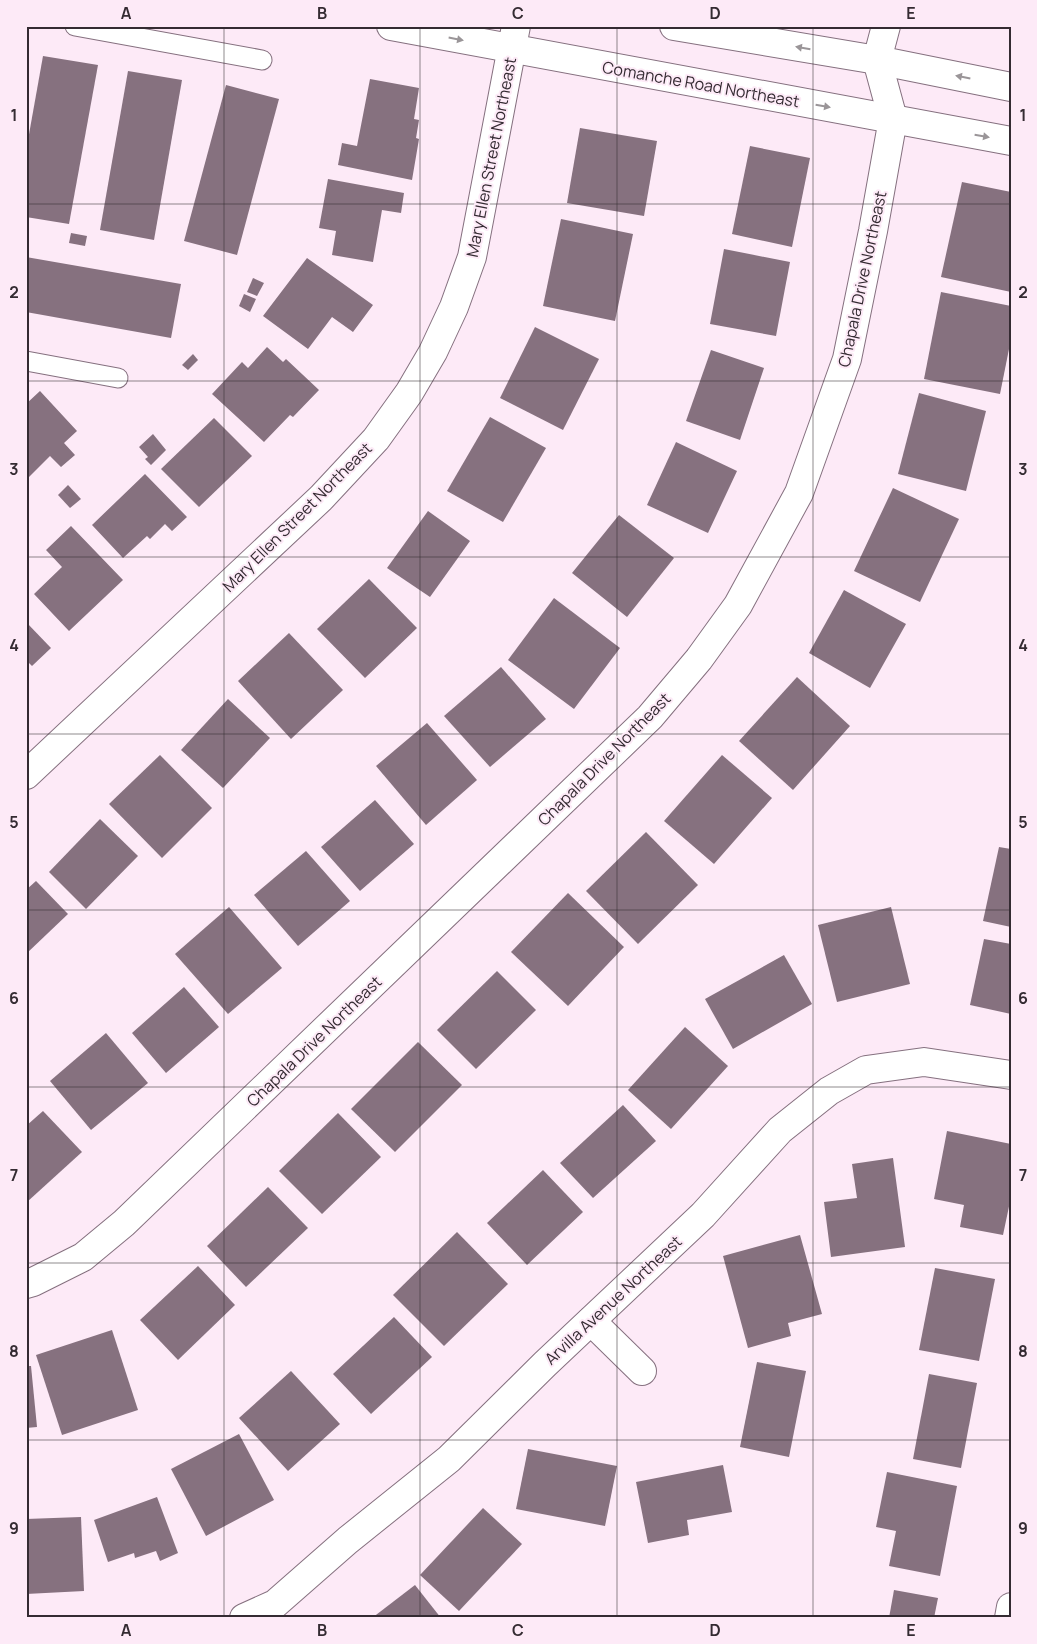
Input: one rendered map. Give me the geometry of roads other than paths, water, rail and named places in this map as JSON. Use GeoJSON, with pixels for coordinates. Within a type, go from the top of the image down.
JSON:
{"type":"FeatureCollection","features":[{"type":"Feature","properties":{"kind":"street","name":"Comanche Road Northeast"},"geometry":{"type":"LineString","coordinates":[[391,26],[514,38],[892,119],[1011,141]]}},
{"type":"Feature","properties":{"kind":"street"},"geometry":{"type":"LineString","coordinates":[[674,26],[877,60],[1011,87]]}},
{"type":"Feature","properties":{"kind":"street","name":"Chapala Drive Northeast"},"geometry":{"type":"LineString","coordinates":[[26,1284],[84,1257],[124,1223],[650,717],[699,659],[738,605],[799,493],[847,359],[874,231],[892,119],[877,60],[886,26]]}},
{"type":"Feature","properties":{"kind":"street","name":"Mary Ellen Street Northeast"},"geometry":{"type":"LineString","coordinates":[[26,775],[321,498],[376,439],[409,393],[434,352],[472,257],[514,38]]}},
{"type":"Feature","properties":{"kind":"street","name":"Arvilla Avenue Northeast"},"geometry":{"type":"LineString","coordinates":[[244,1618],[275,1604],[348,1540],[449,1458],[545,1364],[702,1216],[780,1130],[829,1091],[866,1070],[924,1062],[1011,1075]]}},
{"type":"Feature","properties":{"kind":"street"},"geometry":{"type":"LineString","coordinates":[[591,1321],[642,1371]]}},
{"type":"Feature","properties":{"kind":"street"},"geometry":{"type":"LineString","coordinates":[[1009,1618],[1011,1607]]}},
{"type":"Feature","properties":{"kind":"lane"},"geometry":{"type":"LineString","coordinates":[[75,26],[262,60]]}},
{"type":"Feature","properties":{"kind":"lane"},"geometry":{"type":"LineString","coordinates":[[26,361],[118,378]]}}]}
